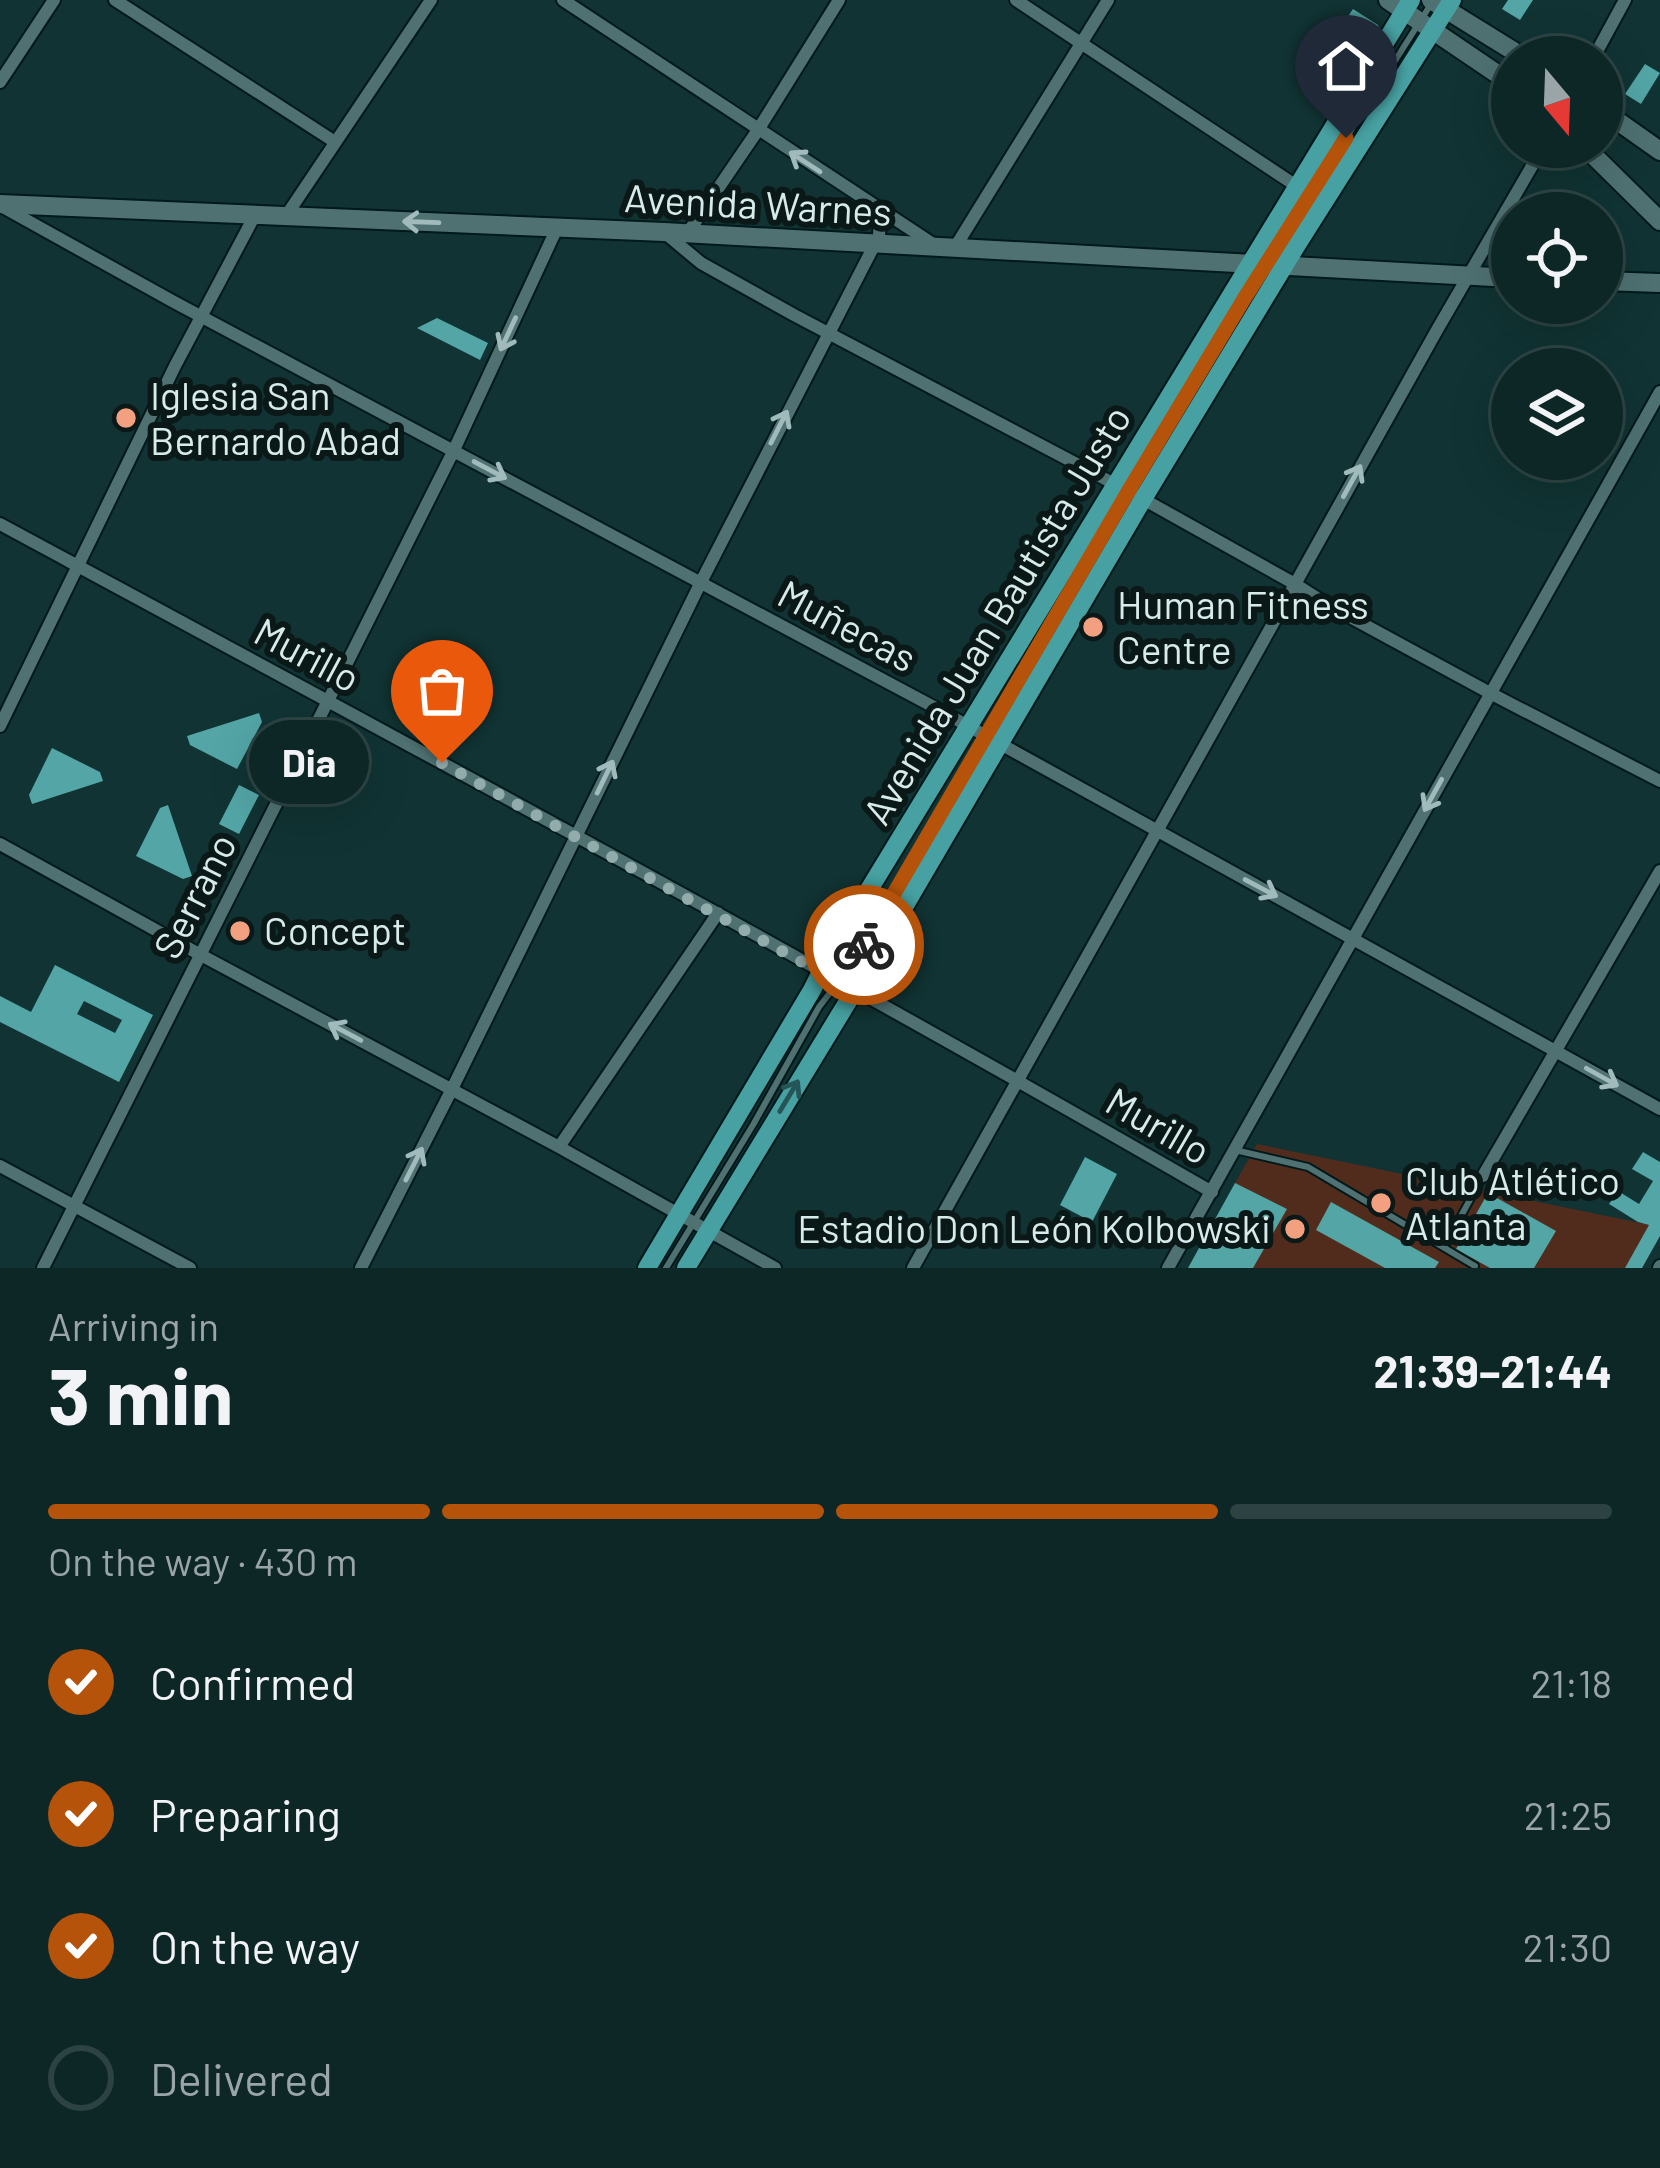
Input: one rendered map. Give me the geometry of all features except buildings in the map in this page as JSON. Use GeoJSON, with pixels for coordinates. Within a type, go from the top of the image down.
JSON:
{"type":"FeatureCollection","features":[{"type":"Feature","properties":{"kind":"main road","name":"Avenida Juan Bautista Justo"},"geometry":{"type":"LineString","coordinates":[[686,1268],[693,1224],[820,971],[985,736],[1267,264],[1298,187],[1412,12],[1439,2]]}},
{"type":"Feature","properties":{"kind":"main road"},"geometry":{"type":"LineString","coordinates":[[1439,2],[1491,36]]}},
{"type":"Feature","properties":{"kind":"main road","name":"Avenida Juan Bautista Justo"},"geometry":{"type":"LineString","coordinates":[[647,1268],[693,1224],[847,986],[985,736],[1412,12]]}},
{"type":"Feature","properties":{"kind":"main road"},"geometry":{"type":"LineString","coordinates":[[1412,12],[1491,70]]}},
{"type":"Feature","properties":{"kind":"main road"},"geometry":{"type":"LineString","coordinates":[[1623,125],[1660,151]]}},
{"type":"Feature","properties":{"kind":"main road"},"geometry":{"type":"LineString","coordinates":[[1606,168],[1660,221]]}},
{"type":"Feature","properties":{"kind":"main road","name":"Avenida Warnes"},"geometry":{"type":"LineString","coordinates":[[0,205],[664,232],[1491,277]]}},
{"type":"Feature","properties":{"kind":"main road"},"geometry":{"type":"LineString","coordinates":[[1623,281],[1655,280]]}},
{"type":"Feature","properties":{"kind":"street"},"geometry":{"type":"LineString","coordinates":[[0,82],[54,0]]}},
{"type":"Feature","properties":{"kind":"street"},"geometry":{"type":"LineString","coordinates":[[116,0],[335,142]]}},
{"type":"Feature","properties":{"kind":"street"},"geometry":{"type":"LineString","coordinates":[[286,216],[430,0]]}},
{"type":"Feature","properties":{"kind":"street"},"geometry":{"type":"LineString","coordinates":[[563,0],[877,209],[946,249],[1108,0]]}},
{"type":"Feature","properties":{"kind":"street"},"geometry":{"type":"LineString","coordinates":[[687,234],[839,0]]}},
{"type":"Feature","properties":{"kind":"street"},"geometry":{"type":"LineString","coordinates":[[1016,0],[1298,187]]}},
{"type":"Feature","properties":{"kind":"street"},"geometry":{"type":"LineString","coordinates":[[1605,36],[1625,0]]}},
{"type":"Feature","properties":{"kind":"street"},"geometry":{"type":"LineString","coordinates":[[914,1268],[1531,168]]}},
{"type":"Feature","properties":{"kind":"street","name":"Muñecas"},"geometry":{"type":"LineString","coordinates":[[0,205],[985,736],[1660,1109]]}},
{"type":"Feature","properties":{"kind":"street"},"geometry":{"type":"LineString","coordinates":[[361,1268],[700,582],[875,245],[881,227],[877,209]]}},
{"type":"Feature","properties":{"kind":"street"},"geometry":{"type":"LineString","coordinates":[[0,726],[255,215]]}},
{"type":"Feature","properties":{"kind":"street","name":"Serrano"},"geometry":{"type":"LineString","coordinates":[[43,1268],[454,450],[557,228]]}},
{"type":"Feature","properties":{"kind":"street"},"geometry":{"type":"LineString","coordinates":[[664,232],[701,263],[1660,781]]}},
{"type":"Feature","properties":{"kind":"street"},"geometry":{"type":"LineString","coordinates":[[854,244],[864,265]]}},
{"type":"Feature","properties":{"kind":"street"},"geometry":{"type":"LineString","coordinates":[[1168,1268],[1490,693],[1654,420],[1660,392]]}},
{"type":"Feature","properties":{"kind":"street","name":"Murillo"},"geometry":{"type":"LineString","coordinates":[[0,524],[718,913],[1212,1192]]}},
{"type":"Feature","properties":{"kind":"street"},"geometry":{"type":"LineString","coordinates":[[0,844],[775,1268]]}},
{"type":"Feature","properties":{"kind":"street"},"geometry":{"type":"LineString","coordinates":[[1483,1176],[1660,871]]}},
{"type":"Feature","properties":{"kind":"street"},"geometry":{"type":"LineString","coordinates":[[559,1147],[718,913]]}},
{"type":"Feature","properties":{"kind":"street"},"geometry":{"type":"LineString","coordinates":[[0,1166],[190,1268]]}},
{"type":"Feature","properties":{"kind":"lane"},"geometry":{"type":"LineString","coordinates":[[1128,492],[1267,264]]}},
{"type":"Feature","properties":{"kind":"lane"},"geometry":{"type":"LineString","coordinates":[[1128,492],[1138,463],[1177,412]]}},
{"type":"Feature","properties":{"kind":"lane"},"geometry":{"type":"LineString","coordinates":[[1235,1150],[1308,1167],[1475,1266]]}},
{"type":"Feature","properties":{"kind":"lane"},"geometry":{"type":"LineString","coordinates":[[1444,1248],[1483,1176]]}},
{"type":"Feature","properties":{"kind":"lane"},"geometry":{"type":"LineString","coordinates":[[666,1268],[693,1224]]}},
{"type":"Feature","properties":{"kind":"shaded area","name":"Club Atlético Atlanta"},"geometry":{"type":"Polygon","coordinates":[[[1257,1144],[1660,1227],[1660,1236],[1642,1268],[1188,1268],[1257,1144]]]}},
{"type":"Feature","properties":{"kind":"way so far"},"geometry":{"type":"LineString","coordinates":[[442,763],[838,982],[864,945]]}},
{"type":"Feature","properties":{"kind":"place","name":"Iglesia San Bernardo Abad"},"geometry":{"type":"Point","coordinates":[126,418]}},
{"type":"Feature","properties":{"kind":"place","name":"Human Fitness Centre"},"geometry":{"type":"Point","coordinates":[1093,627]}},
{"type":"Feature","properties":{"kind":"place","name":"Dia"},"geometry":{"type":"Point","coordinates":[442,763]}},
{"type":"Feature","properties":{"kind":"place","name":"Concept"},"geometry":{"type":"Point","coordinates":[240,931]}},
{"type":"Feature","properties":{"kind":"place","name":"Club Atlético Atlanta"},"geometry":{"type":"Point","coordinates":[1381,1203]}},
{"type":"Feature","properties":{"kind":"place","name":"Estadio Don León Kolbowski"},"geometry":{"type":"Point","coordinates":[1295,1229]}},
{"type":"Feature","properties":{"kind":"route"},"geometry":{"type":"LineString","coordinates":[[864,945],[1128,492],[1346,138]]}}]}
